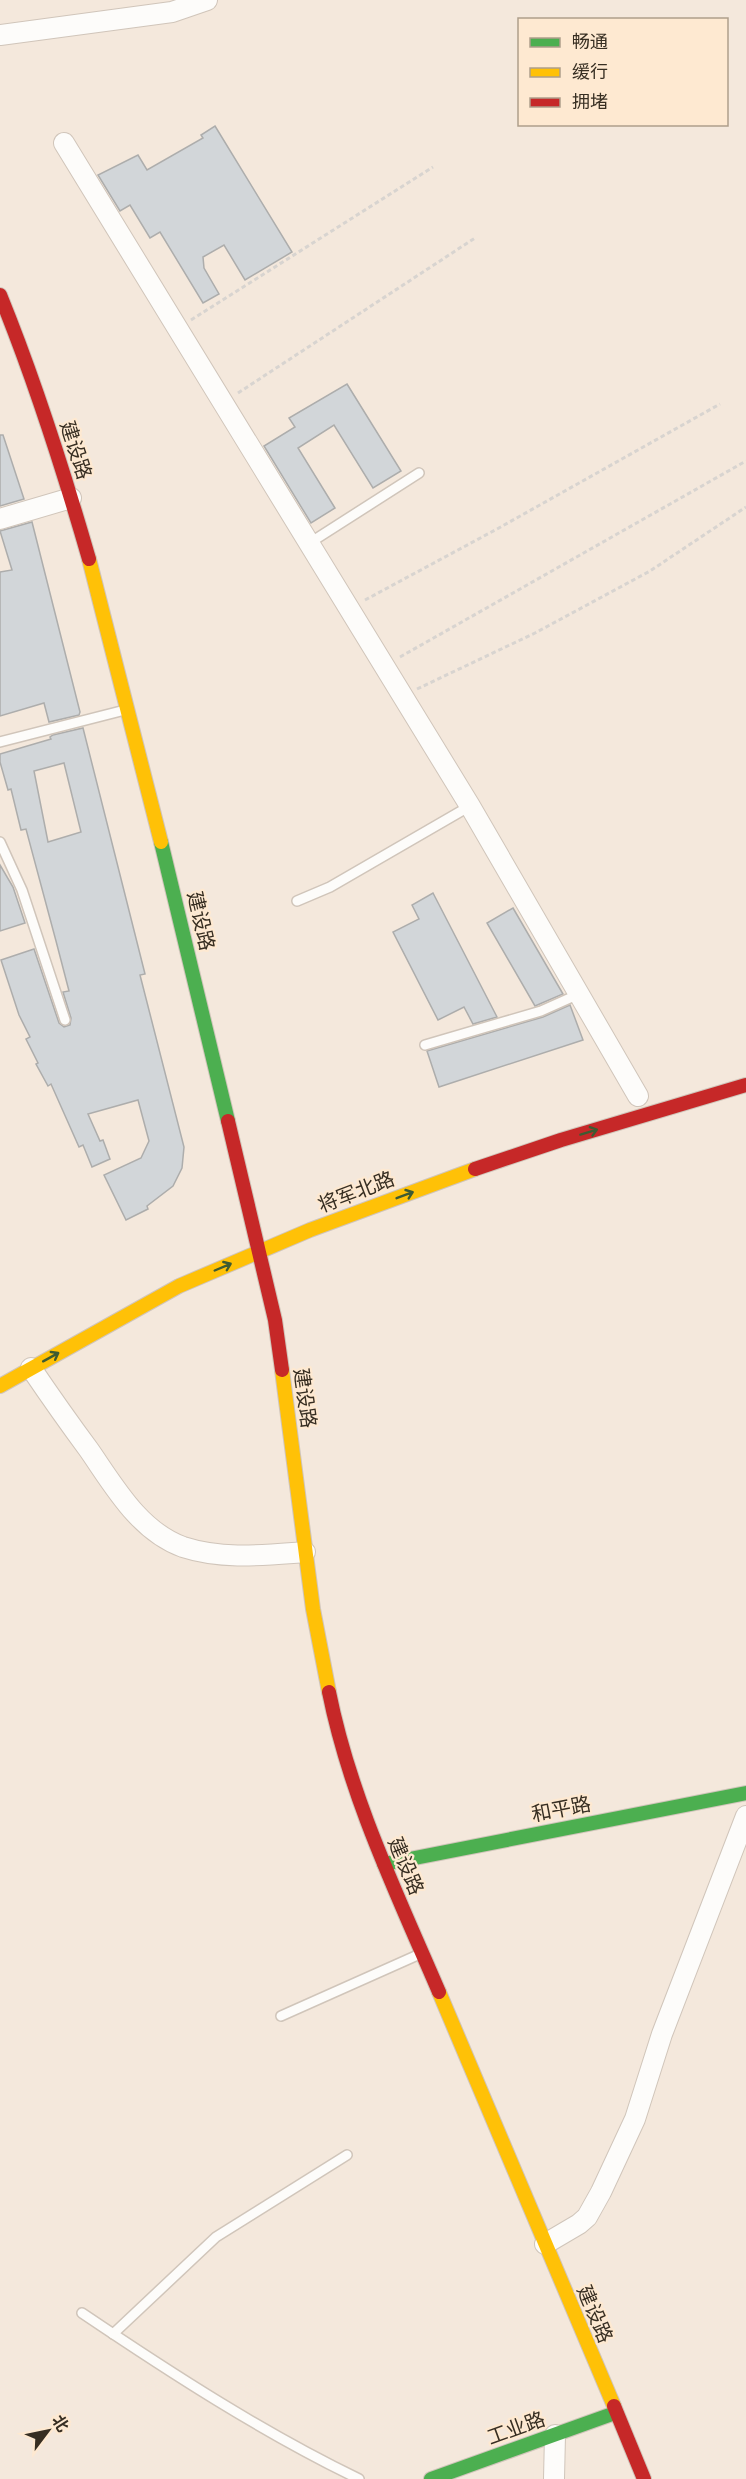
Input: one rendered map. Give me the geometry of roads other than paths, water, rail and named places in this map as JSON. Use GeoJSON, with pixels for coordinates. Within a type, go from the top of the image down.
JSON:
{"type":"FeatureCollection","features":[{"type":"Feature","properties":{"kind":"main road","name":"建设路"},"geometry":{"type":"LineString","coordinates":[[0,295],[26,360],[71,498],[174,893],[275,1320],[321,1658],[332,1707],[357,1795],[644,2479]]}},
{"type":"Feature","properties":{"kind":"main road","name":"将军北路"},"geometry":{"type":"LineString","coordinates":[[0,1386],[179,1286],[259,1252],[451,1177],[561,1140],[746,1085]]}},
{"type":"Feature","properties":{"kind":"main road","name":"和平路"},"geometry":{"type":"LineString","coordinates":[[384,1864],[746,1793]]}},
{"type":"Feature","properties":{"kind":"main road","name":"工业路"},"geometry":{"type":"LineString","coordinates":[[431,2479],[615,2413]]}},
{"type":"Feature","properties":{"kind":"street"},"geometry":{"type":"LineString","coordinates":[[0,35],[172,12],[207,0]]}},
{"type":"Feature","properties":{"kind":"street"},"geometry":{"type":"LineString","coordinates":[[64,143],[470,806],[637,1096]]}},
{"type":"Feature","properties":{"kind":"street"},"geometry":{"type":"LineString","coordinates":[[0,519],[71,498]]}},
{"type":"Feature","properties":{"kind":"street"},"geometry":{"type":"LineString","coordinates":[[31,1368],[127,1504],[159,1533],[181,1546],[217,1554],[250,1556],[305,1552]]}},
{"type":"Feature","properties":{"kind":"street"},"geometry":{"type":"LineString","coordinates":[[545,2244],[587,2217],[601,2192],[635,2119],[662,2034],[746,1816]]}},
{"type":"Feature","properties":{"kind":"street"},"geometry":{"type":"LineString","coordinates":[[554,2479],[555,2435]]}},
{"type":"Feature","properties":{"kind":"lane"},"geometry":{"type":"LineString","coordinates":[[308,544],[419,473]]}},
{"type":"Feature","properties":{"kind":"lane"},"geometry":{"type":"LineString","coordinates":[[0,742],[127,709]]}},
{"type":"Feature","properties":{"kind":"lane"},"geometry":{"type":"LineString","coordinates":[[297,901],[330,887],[470,806]]}},
{"type":"Feature","properties":{"kind":"lane"},"geometry":{"type":"LineString","coordinates":[[0,842],[22,890],[65,1020]]}},
{"type":"Feature","properties":{"kind":"lane"},"geometry":{"type":"LineString","coordinates":[[425,1045],[541,1011],[579,994]]}},
{"type":"Feature","properties":{"kind":"lane"},"geometry":{"type":"LineString","coordinates":[[280,2016],[422,1953]]}},
{"type":"Feature","properties":{"kind":"lane"},"geometry":{"type":"LineString","coordinates":[[113,2334],[216,2237],[347,2155]]}},
{"type":"Feature","properties":{"kind":"lane"},"geometry":{"type":"LineString","coordinates":[[82,2313],[224,2405],[314,2458],[359,2479]]}}]}
